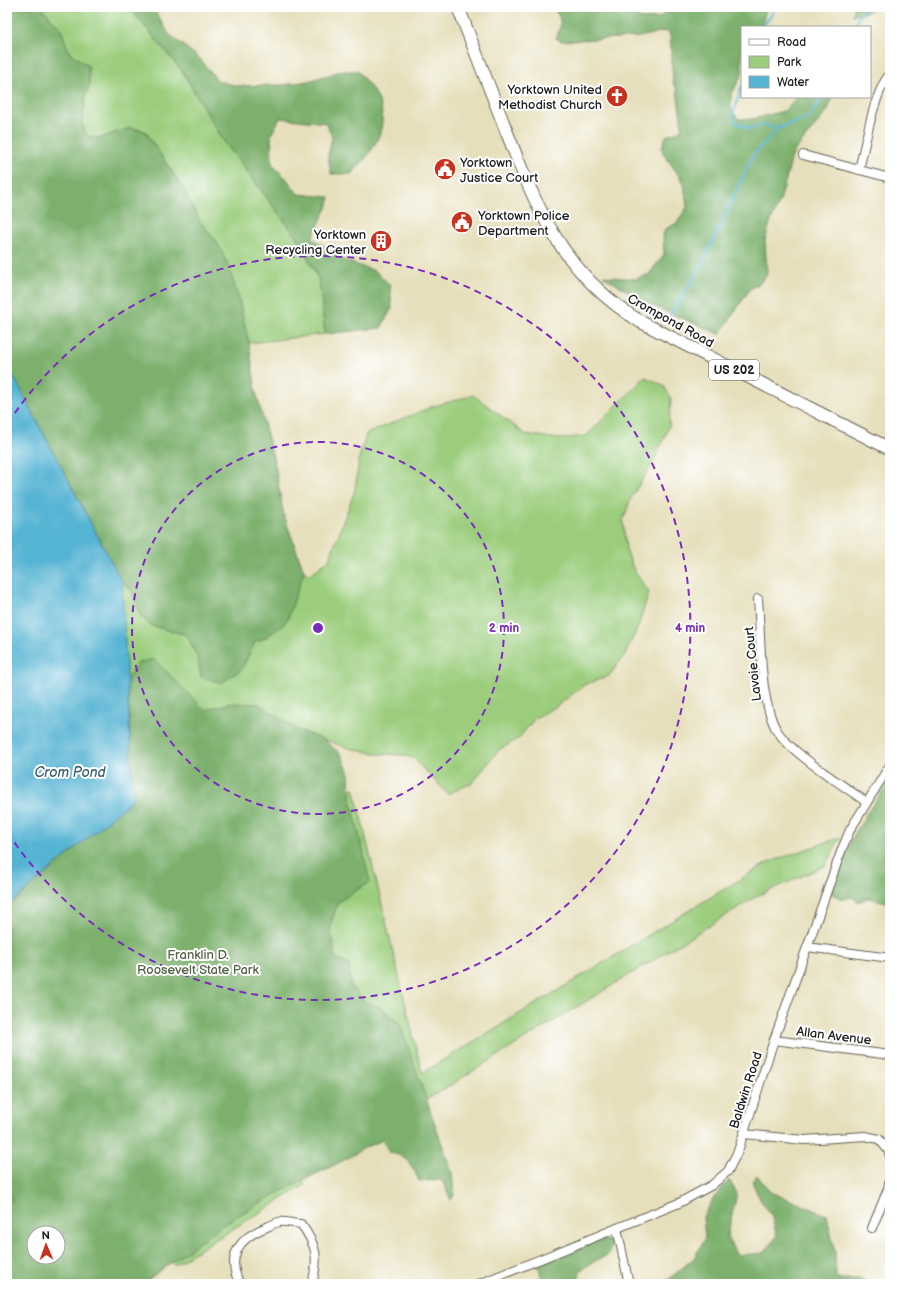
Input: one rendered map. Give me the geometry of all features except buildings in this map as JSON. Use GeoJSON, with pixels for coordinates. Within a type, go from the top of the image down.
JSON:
{"type":"FeatureCollection","features":[{"type":"Feature","properties":{"kind":"highway","name":"Crompond Road"},"geometry":{"type":"LineString","coordinates":[[458,7],[518,162],[540,212],[565,253],[586,279],[616,306],[641,322],[890,449]]}},
{"type":"Feature","properties":{"kind":"street"},"geometry":{"type":"LineString","coordinates":[[859,170],[878,99],[886,78],[890,74]]}},
{"type":"Feature","properties":{"kind":"street"},"geometry":{"type":"LineString","coordinates":[[803,155],[890,178]]}},
{"type":"Feature","properties":{"kind":"street","name":"Lavoie Court"},"geometry":{"type":"LineString","coordinates":[[758,599],[764,686],[771,715],[777,729],[809,761],[866,802]]}},
{"type":"Feature","properties":{"kind":"street","name":"Baldwin Road"},"geometry":{"type":"LineString","coordinates":[[480,1284],[679,1203],[722,1178],[733,1163],[744,1134],[774,1040],[842,849],[866,802],[890,765]]}},
{"type":"Feature","properties":{"kind":"street"},"geometry":{"type":"LineString","coordinates":[[807,948],[890,958]]}},
{"type":"Feature","properties":{"kind":"street","name":"Allan Avenue"},"geometry":{"type":"LineString","coordinates":[[774,1040],[890,1055]]}},
{"type":"Feature","properties":{"kind":"street"},"geometry":{"type":"LineString","coordinates":[[744,1134],[804,1140],[865,1136],[879,1139],[888,1150],[890,1156]]}},
{"type":"Feature","properties":{"kind":"street"},"geometry":{"type":"LineString","coordinates":[[872,1228],[888,1189],[890,1179]]}},
{"type":"Feature","properties":{"kind":"street"},"geometry":{"type":"LineString","coordinates":[[240,1284],[236,1276],[236,1252],[244,1238],[260,1229],[279,1222],[301,1224],[311,1238],[317,1254],[312,1284]]}},
{"type":"Feature","properties":{"kind":"street"},"geometry":{"type":"LineString","coordinates":[[617,1228],[629,1284]]}},
{"type":"Feature","properties":{"kind":"green space","name":"Franklin D. Roosevelt State Park"},"geometry":{"type":"Polygon","coordinates":[[[7,7],[129,7],[182,71],[223,140],[299,240],[319,280],[325,334],[249,343],[238,296],[218,244],[199,220],[185,192],[145,131],[130,128],[100,138],[90,137],[294,562],[309,575],[329,560],[355,490],[359,459],[366,434],[431,407],[473,395],[525,434],[559,439],[586,436],[645,377],[663,385],[671,398],[669,426],[655,459],[631,498],[623,521],[626,549],[634,571],[649,592],[638,627],[625,654],[609,676],[584,685],[557,706],[535,718],[519,738],[499,750],[472,783],[448,794],[413,758],[401,755],[379,754],[348,748],[298,731],[307,791],[354,788],[422,1073],[767,863],[841,837],[825,866],[759,895],[301,1177],[305,1185],[174,1265],[169,1258],[7,1284],[7,7]]]}},
{"type":"Feature","properties":{"kind":"green space"},"geometry":{"type":"Polygon","coordinates":[[[7,7],[41,7],[61,29],[69,52],[88,66],[90,86],[86,94],[82,123],[85,133],[90,137],[100,138],[130,128],[145,131],[185,192],[199,220],[218,244],[228,265],[238,296],[249,343],[256,392],[275,465],[284,516],[304,571],[288,618],[282,626],[265,638],[255,642],[241,670],[221,683],[201,677],[198,659],[187,635],[152,626],[141,616],[132,591],[122,582],[7,364],[7,7]]]}},
{"type":"Feature","properties":{"kind":"green space"},"geometry":{"type":"Polygon","coordinates":[[[129,7],[152,7],[169,34],[199,58],[218,81],[237,86],[284,85],[308,81],[341,71],[358,71],[379,101],[382,112],[382,122],[377,141],[372,150],[351,174],[331,174],[328,156],[332,137],[326,123],[280,118],[271,135],[272,164],[286,178],[298,194],[330,197],[327,208],[312,238],[343,260],[375,271],[390,285],[392,308],[381,328],[325,334],[319,280],[299,240],[223,140],[182,71],[129,7]]]}},
{"type":"Feature","properties":{"kind":"green space"},"geometry":{"type":"Polygon","coordinates":[[[550,7],[620,7],[641,19],[660,18],[670,7],[767,7],[761,26],[741,26],[741,77],[731,95],[731,109],[738,119],[752,119],[784,111],[796,98],[833,98],[828,110],[793,153],[780,201],[770,223],[765,241],[767,274],[760,283],[750,289],[720,334],[653,306],[603,276],[634,279],[648,275],[664,255],[663,236],[665,229],[677,223],[687,207],[684,183],[663,153],[662,148],[666,136],[678,132],[682,127],[677,89],[673,83],[670,34],[665,31],[639,37],[561,41],[556,38],[560,21],[554,10],[550,7]]]}},
{"type":"Feature","properties":{"kind":"green space"},"geometry":{"type":"Polygon","coordinates":[[[854,7],[878,7],[859,15],[853,15],[854,7]]]}},
{"type":"Feature","properties":{"kind":"green space"},"geometry":{"type":"Polygon","coordinates":[[[154,659],[205,710],[231,703],[259,704],[298,730],[324,740],[341,754],[349,773],[350,795],[370,882],[338,902],[330,926],[335,957],[349,966],[351,986],[364,1001],[383,1009],[400,1024],[452,1173],[454,1195],[451,1200],[442,1180],[419,1181],[408,1162],[400,1156],[389,1152],[383,1140],[366,1147],[348,1158],[274,1195],[227,1222],[142,1284],[7,1284],[7,1203],[12,1201],[7,1188],[7,907],[133,799],[127,678],[138,663],[154,659]]]}},
{"type":"Feature","properties":{"kind":"green space"},"geometry":{"type":"Polygon","coordinates":[[[890,780],[890,903],[869,898],[857,902],[853,897],[842,899],[830,893],[851,841],[867,813],[890,780]]]}},
{"type":"Feature","properties":{"kind":"green space"},"geometry":{"type":"Polygon","coordinates":[[[757,1175],[770,1192],[827,1215],[835,1253],[836,1279],[863,1279],[867,1284],[663,1284],[694,1258],[705,1239],[703,1217],[713,1199],[729,1180],[737,1193],[727,1237],[737,1255],[764,1253],[777,1236],[771,1214],[759,1198],[752,1181],[757,1175]]]}},
{"type":"Feature","properties":{"kind":"green space"},"geometry":{"type":"Polygon","coordinates":[[[600,1239],[613,1242],[608,1255],[593,1262],[580,1271],[578,1284],[543,1284],[538,1264],[573,1252],[600,1239]]]}},
{"type":"Feature","properties":{"kind":"water","name":"Crom Pond"},"geometry":{"type":"Polygon","coordinates":[[[7,364],[122,582],[133,799],[7,907],[7,364]]]}},
{"type":"Feature","properties":{"kind":"waterway"},"geometry":{"type":"LineString","coordinates":[[764,26],[776,7]]}},
{"type":"Feature","properties":{"kind":"waterway"},"geometry":{"type":"LineString","coordinates":[[854,26],[865,7]]}},
{"type":"Feature","properties":{"kind":"waterway"},"geometry":{"type":"LineString","coordinates":[[741,89],[733,115],[735,122],[750,129],[761,125],[778,128]]}},
{"type":"Feature","properties":{"kind":"waterway"},"geometry":{"type":"LineString","coordinates":[[669,317],[702,265],[753,155],[778,128],[810,117],[821,98]]}},
{"type":"Feature","properties":{"kind":"place","name":"Yorktown United Methodist Church"},"geometry":{"type":"Point","coordinates":[617,96]}},
{"type":"Feature","properties":{"kind":"place","name":"Yorktown Justice Court"},"geometry":{"type":"Point","coordinates":[445,169]}},
{"type":"Feature","properties":{"kind":"place","name":"Yorktown Police Department"},"geometry":{"type":"Point","coordinates":[462,222]}},
{"type":"Feature","properties":{"kind":"place","name":"Yorktown Recycling Center"},"geometry":{"type":"Point","coordinates":[381,241]}}]}
